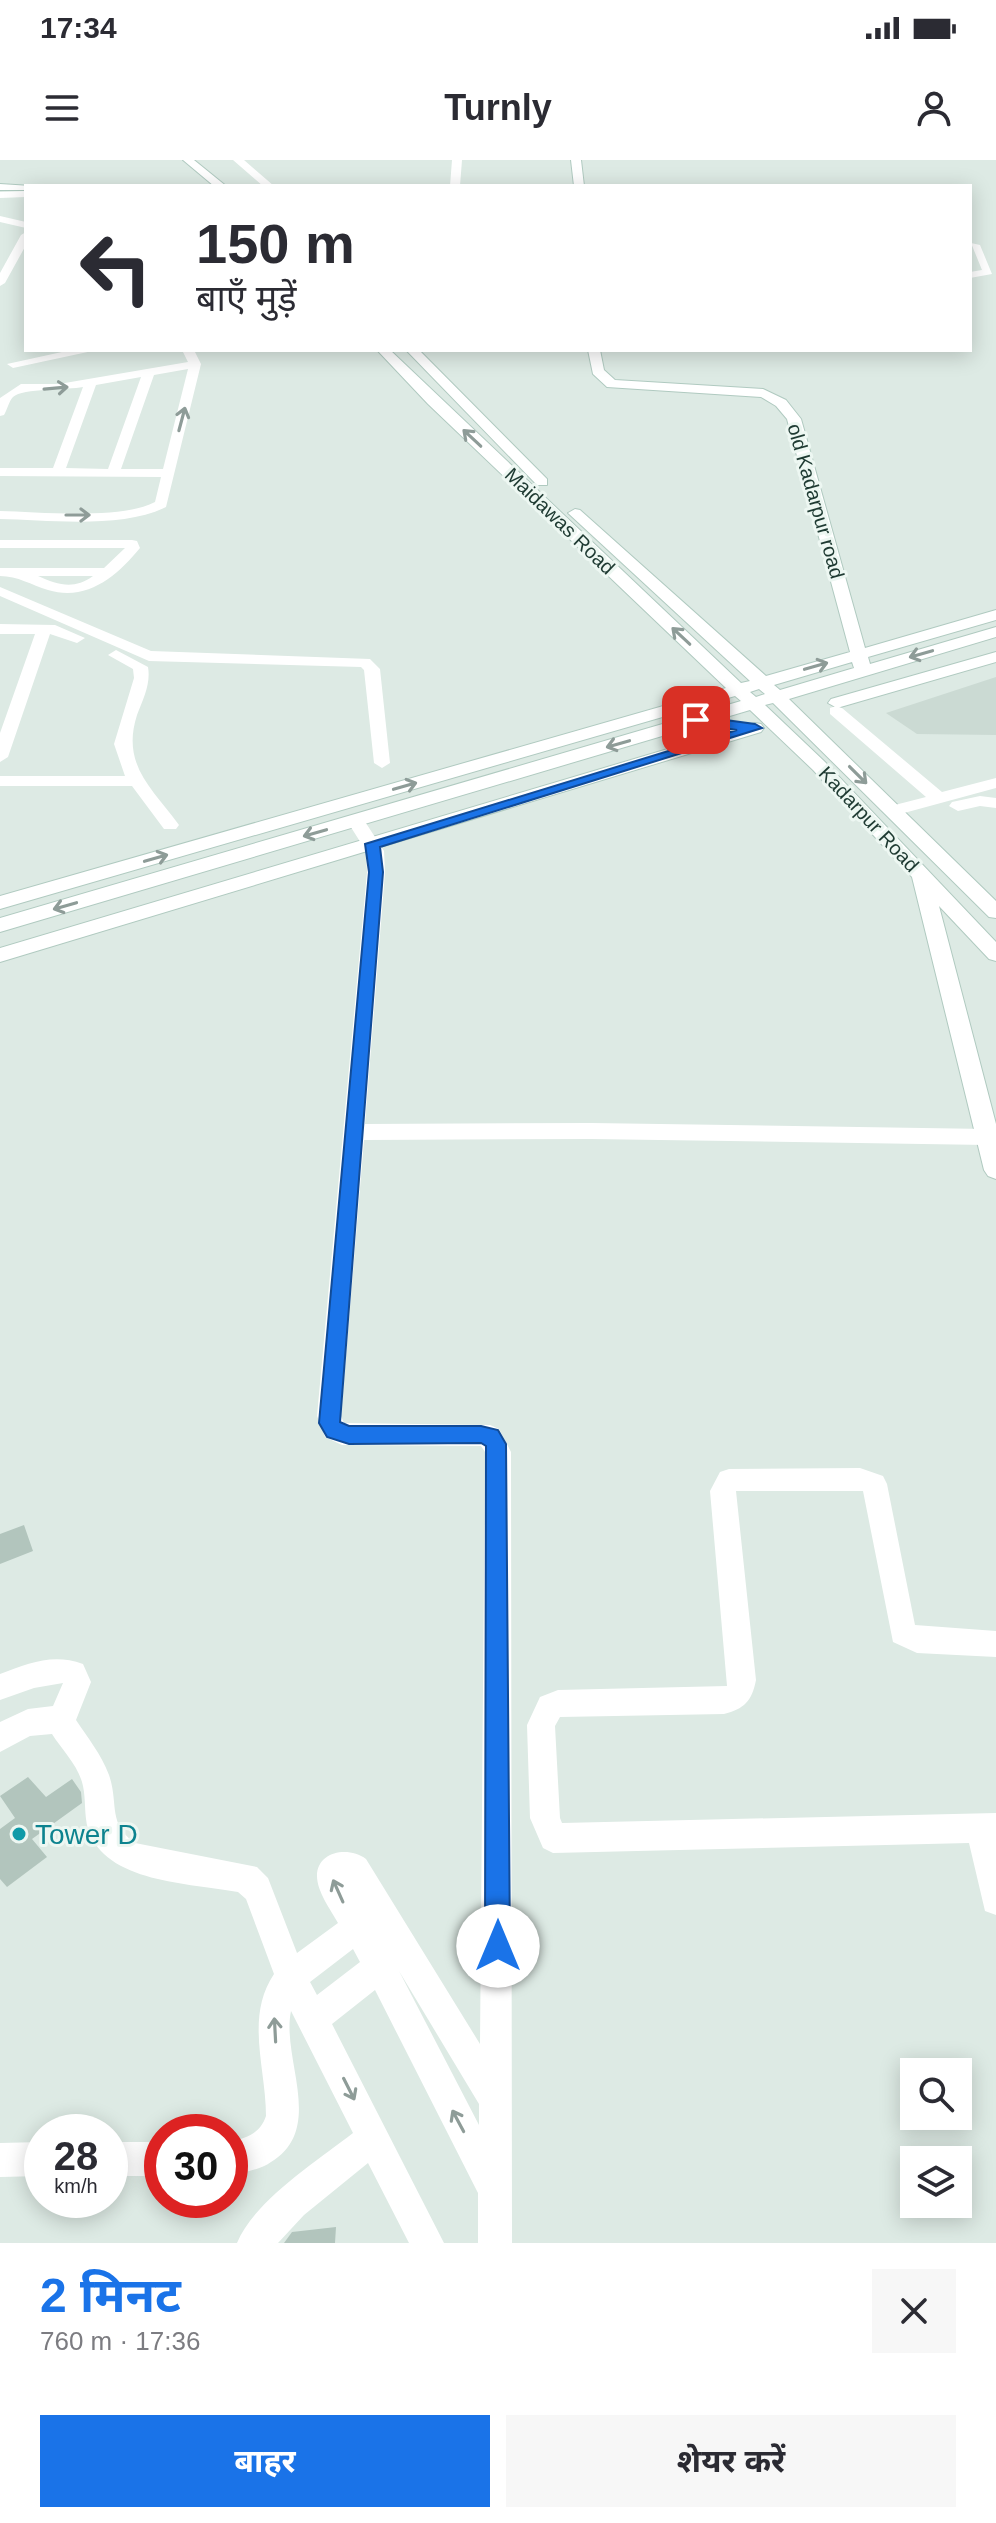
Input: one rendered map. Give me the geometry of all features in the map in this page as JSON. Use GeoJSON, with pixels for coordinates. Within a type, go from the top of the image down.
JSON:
{"type":"FeatureCollection","features":[{"type":"Feature","properties":{"kind":"street"},"geometry":{"type":"LineString","coordinates":[[188,160],[225,182]]}},
{"type":"Feature","properties":{"kind":"street"},"geometry":{"type":"LineString","coordinates":[[207,160],[225,182]]}},
{"type":"Feature","properties":{"kind":"street"},"geometry":{"type":"LineString","coordinates":[[238,160],[267,184]]}},
{"type":"Feature","properties":{"kind":"street"},"geometry":{"type":"LineString","coordinates":[[455,184],[457,160]]}},
{"type":"Feature","properties":{"kind":"street"},"geometry":{"type":"LineString","coordinates":[[576,160],[579,184]]}},
{"type":"Feature","properties":{"kind":"street"},"geometry":{"type":"LineString","coordinates":[[0,187],[24,187]]}},
{"type":"Feature","properties":{"kind":"street"},"geometry":{"type":"LineString","coordinates":[[0,195],[24,194]]}},
{"type":"Feature","properties":{"kind":"street"},"geometry":{"type":"LineString","coordinates":[[0,219],[24,225]]}},
{"type":"Feature","properties":{"kind":"street"},"geometry":{"type":"LineString","coordinates":[[0,283],[24,239]]}},
{"type":"Feature","properties":{"kind":"street"},"geometry":{"type":"LineString","coordinates":[[972,275],[988,272],[977,245]]}},
{"type":"Feature","properties":{"kind":"street"},"geometry":{"type":"LineString","coordinates":[[11,358],[24,350]]}},
{"type":"Feature","properties":{"kind":"street"},"geometry":{"type":"LineString","coordinates":[[11,358],[71,352]]}},
{"type":"Feature","properties":{"kind":"street"},"geometry":{"type":"LineString","coordinates":[[0,515],[147,513],[161,504],[195,364],[189,352]]}},
{"type":"Feature","properties":{"kind":"street","name":"Maidawas Road"},"geometry":{"type":"LineString","coordinates":[[385,352],[745,696]]}},
{"type":"Feature","properties":{"kind":"street","name":"Maidawas Road"},"geometry":{"type":"LineString","coordinates":[[414,352],[552,492],[762,682]]}},
{"type":"Feature","properties":{"kind":"street","name":"old Kadarpur road"},"geometry":{"type":"LineString","coordinates":[[594,352],[596,371],[601,379],[612,384],[740,390],[779,399],[794,419],[861,663]]}},
{"type":"Feature","properties":{"kind":"street"},"geometry":{"type":"LineString","coordinates":[[11,358],[21,388]]}},
{"type":"Feature","properties":{"kind":"street"},"geometry":{"type":"LineString","coordinates":[[0,412],[7,396],[21,388],[59,388],[195,364]]}},
{"type":"Feature","properties":{"kind":"street"},"geometry":{"type":"LineString","coordinates":[[113,474],[149,372]]}},
{"type":"Feature","properties":{"kind":"street"},"geometry":{"type":"LineString","coordinates":[[58,472],[91,383]]}},
{"type":"Feature","properties":{"kind":"street"},"geometry":{"type":"LineString","coordinates":[[0,472],[167,473]]}},
{"type":"Feature","properties":{"kind":"street"},"geometry":{"type":"LineString","coordinates":[[0,544],[132,544],[133,548],[106,572],[0,572]]}},
{"type":"Feature","properties":{"kind":"street"},"geometry":{"type":"LineString","coordinates":[[0,591],[149,656],[365,662],[372,669],[382,763]]}},
{"type":"Feature","properties":{"kind":"street"},"geometry":{"type":"LineString","coordinates":[[0,903],[745,696],[777,696],[843,677],[861,663],[996,615]]}},
{"type":"Feature","properties":{"kind":"street"},"geometry":{"type":"LineString","coordinates":[[0,629],[44,629],[66,634],[140,667],[142,678],[122,743],[123,755],[170,825]]}},
{"type":"Feature","properties":{"kind":"street"},"geometry":{"type":"LineString","coordinates":[[0,757],[44,629]]}},
{"type":"Feature","properties":{"kind":"street"},"geometry":{"type":"LineString","coordinates":[[0,925],[696,720],[745,696],[762,682],[996,632]]}},
{"type":"Feature","properties":{"kind":"street"},"geometry":{"type":"LineString","coordinates":[[837,707],[996,657]]}},
{"type":"Feature","properties":{"kind":"street"},"geometry":{"type":"LineString","coordinates":[[831,749],[843,677]]}},
{"type":"Feature","properties":{"kind":"street","name":"Kadarpur Road"},"geometry":{"type":"LineString","coordinates":[[762,682],[996,912]]}},
{"type":"Feature","properties":{"kind":"street","name":"Kadarpur Road"},"geometry":{"type":"LineString","coordinates":[[745,696],[794,742],[996,954]]}},
{"type":"Feature","properties":{"kind":"street"},"geometry":{"type":"LineString","coordinates":[[837,707],[939,803],[996,803]]}},
{"type":"Feature","properties":{"kind":"street"},"geometry":{"type":"LineString","coordinates":[[696,720],[755,728],[794,742]]}},
{"type":"Feature","properties":{"kind":"street"},"geometry":{"type":"LineString","coordinates":[[0,955],[755,728]]}},
{"type":"Feature","properties":{"kind":"street"},"geometry":{"type":"LineString","coordinates":[[0,781],[138,781]]}},
{"type":"Feature","properties":{"kind":"street"},"geometry":{"type":"LineString","coordinates":[[899,817],[996,783]]}},
{"type":"Feature","properties":{"kind":"street"},"geometry":{"type":"LineString","coordinates":[[356,821],[373,844],[376,872],[330,1423],[334,1430],[349,1435],[490,1436],[498,1452],[495,2243]]}},
{"type":"Feature","properties":{"kind":"street"},"geometry":{"type":"LineString","coordinates":[[922,875],[996,1170]]}},
{"type":"Feature","properties":{"kind":"street"},"geometry":{"type":"LineString","coordinates":[[355,1132],[591,1131],[987,1137]]}},
{"type":"Feature","properties":{"kind":"street"},"geometry":{"type":"LineString","coordinates":[[996,1644],[917,1640],[903,1633],[874,1484],[860,1479],[729,1480],[723,1491],[741,1692],[734,1699],[724,1701],[558,1703],[550,1707],[541,1725],[545,1818],[553,1838],[988,1828],[996,1900]]}},
{"type":"Feature","properties":{"kind":"street"},"geometry":{"type":"LineString","coordinates":[[0,1687],[54,1668],[73,1674],[78,1685],[74,1699],[60,1721]]}},
{"type":"Feature","properties":{"kind":"street"},"geometry":{"type":"LineString","coordinates":[[0,1738],[30,1720],[44,1718],[60,1721],[93,1771],[99,1788],[103,1835],[113,1847],[129,1857],[246,1878],[257,1889],[291,1977],[427,2243]]}},
{"type":"Feature","properties":{"kind":"street"},"geometry":{"type":"LineString","coordinates":[[248,2156],[276,2136],[284,2120],[285,2102],[273,2029],[280,1993],[291,1977],[370,1920],[391,1957],[494,2190]]}},
{"type":"Feature","properties":{"kind":"street"},"geometry":{"type":"LineString","coordinates":[[391,1957],[497,2101]]}},
{"type":"Feature","properties":{"kind":"street"},"geometry":{"type":"LineString","coordinates":[[313,2019],[391,1957]]}},
{"type":"Feature","properties":{"kind":"street"},"geometry":{"type":"LineString","coordinates":[[254,2243],[292,2203],[374,2137]]}},
{"type":"Feature","properties":{"kind":"street"},"geometry":{"type":"LineString","coordinates":[[0,2160],[24,2159]]}},
{"type":"Feature","properties":{"kind":"shaded area"},"geometry":{"type":"Polygon","coordinates":[[[996,677],[996,735],[917,734],[886,713],[996,677]]]}},
{"type":"Feature","properties":{"kind":"building"},"geometry":{"type":"Polygon","coordinates":[[[24,1525],[33,1551],[0,1564],[0,1534],[24,1525]]]}},
{"type":"Feature","properties":{"kind":"building","name":"Tower D"},"geometry":{"type":"Polygon","coordinates":[[[28,1777],[46,1797],[72,1779],[81,1792],[82,1803],[32,1839],[47,1857],[7,1887],[0,1879],[0,1829],[15,1818],[0,1796],[28,1777]]]}},
{"type":"Feature","properties":{"kind":"building"},"geometry":{"type":"Polygon","coordinates":[[[336,2227],[335,2243],[284,2243],[292,2232],[336,2227]]]}},
{"type":"Feature","properties":{"kind":"place","name":"Tower D"},"geometry":{"type":"Point","coordinates":[19,1834]}},
{"type":"Feature","properties":{"kind":"route"},"geometry":{"type":"LineString","coordinates":[[498,1946],[496,1444],[490,1436],[481,1435],[342,1434],[334,1430],[329,1416],[376,872],[373,844],[755,728],[696,720]]}}]}
